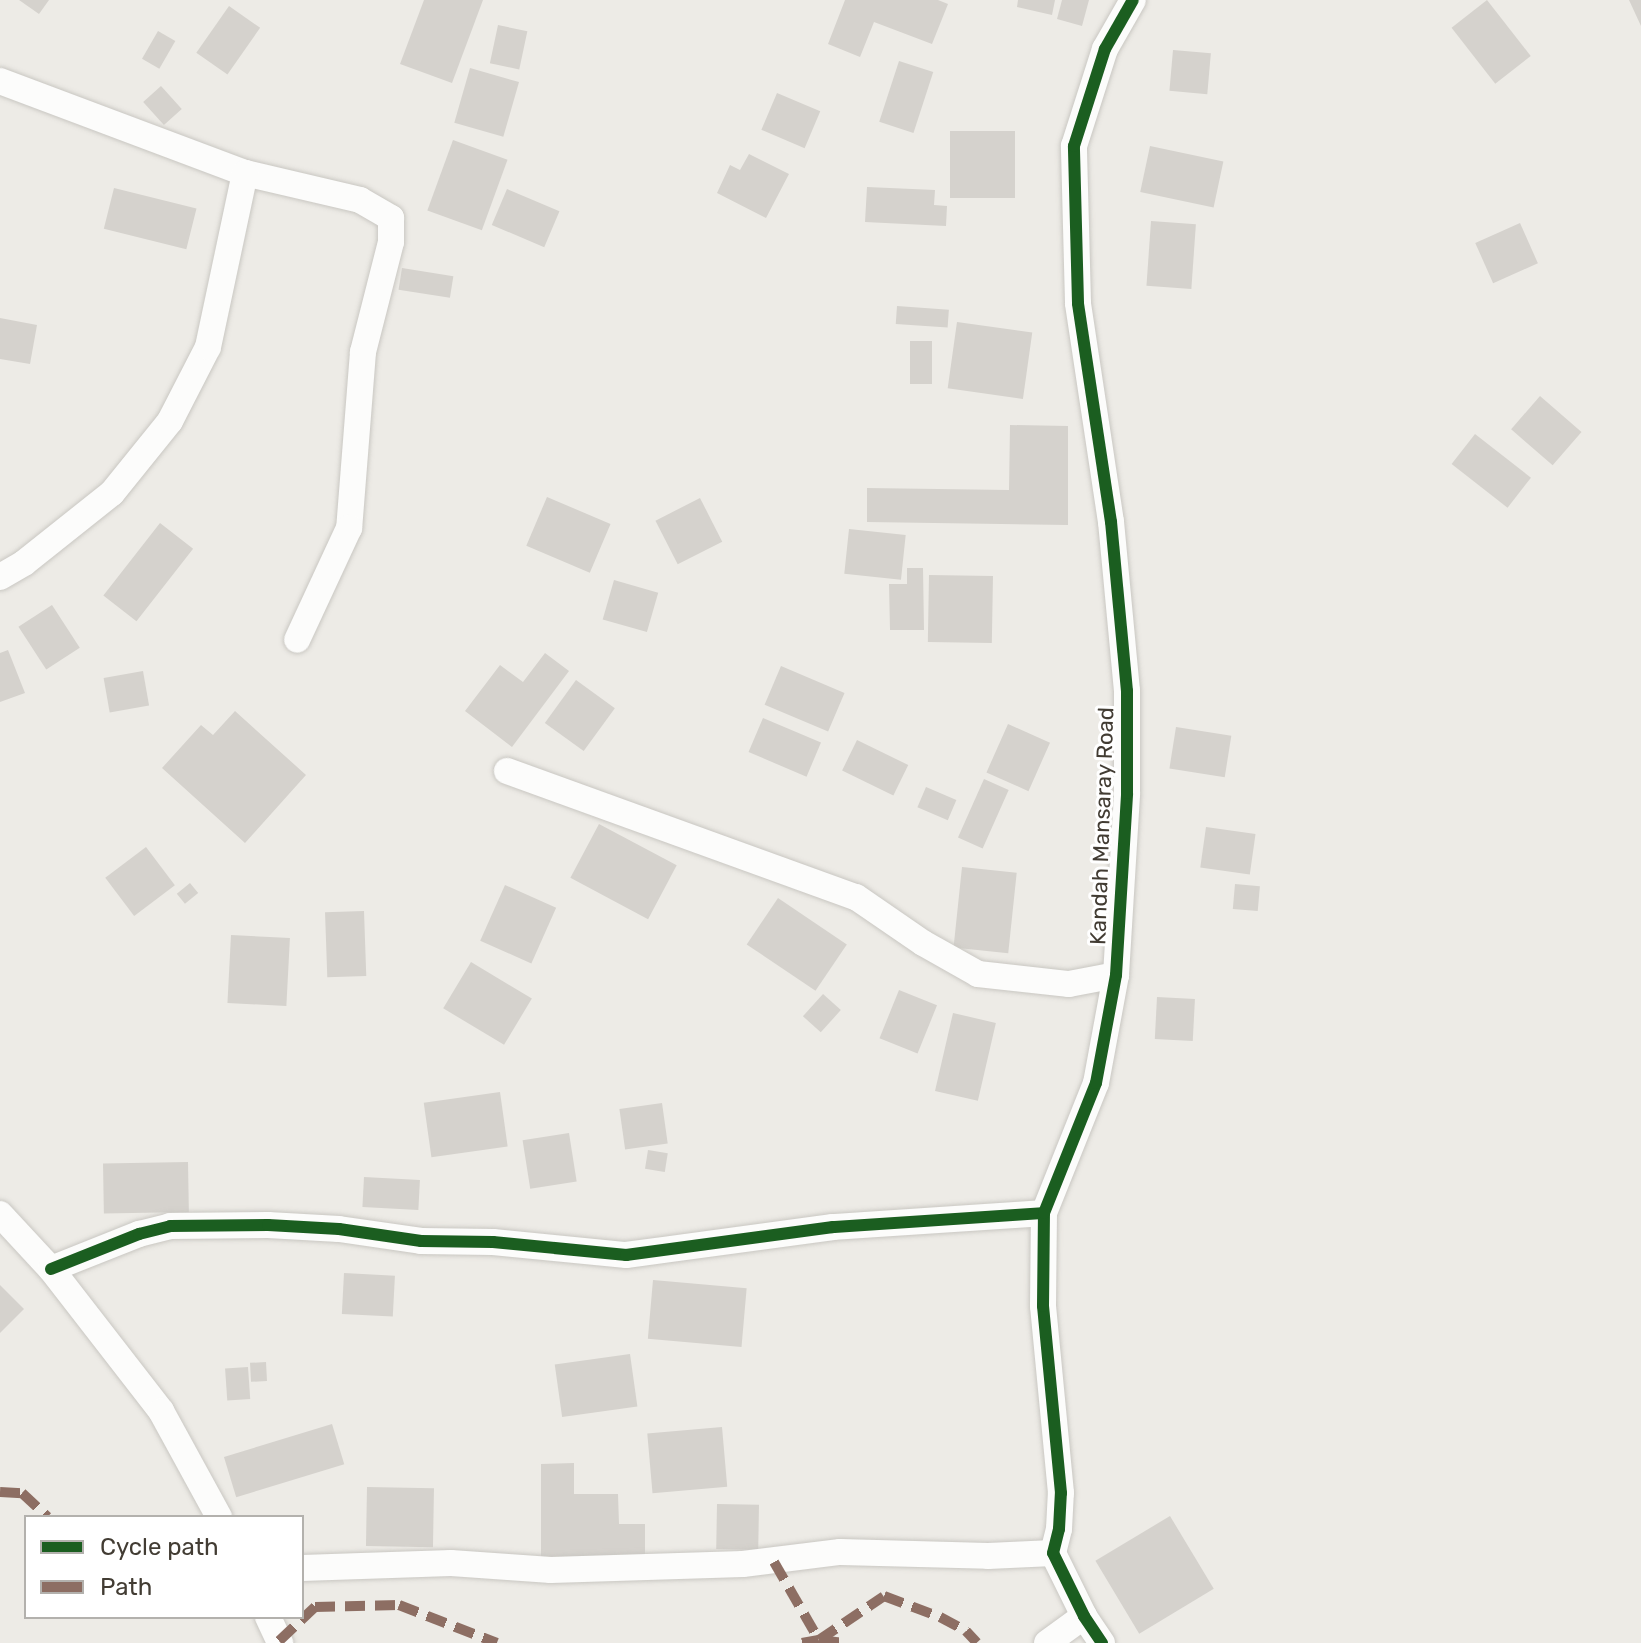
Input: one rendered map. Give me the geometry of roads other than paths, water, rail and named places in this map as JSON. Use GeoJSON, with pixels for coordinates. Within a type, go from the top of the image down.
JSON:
{"type":"FeatureCollection","features":[{"type":"Feature","properties":{"kind":"street","name":"Kandah Mansaray Road"},"geometry":{"type":"LineString","coordinates":[[1053,1553],[1059,1529],[1061,1493],[1043,1306],[1044,1213],[1096,1083],[1116,975],[1127,793],[1127,691],[1111,522],[1078,303],[1074,146],[1105,49],[1133,0]]}},
{"type":"Feature","properties":{"kind":"street"},"geometry":{"type":"LineString","coordinates":[[0,81],[245,173],[360,200],[391,218],[391,242],[363,352],[349,528],[297,640]]}},
{"type":"Feature","properties":{"kind":"street"},"geometry":{"type":"LineString","coordinates":[[0,577],[24,563],[112,493],[170,421],[208,347],[245,173]]}},
{"type":"Feature","properties":{"kind":"street"},"geometry":{"type":"LineString","coordinates":[[507,771],[856,897],[923,943],[978,974],[1069,984],[1116,975]]}},
{"type":"Feature","properties":{"kind":"street"},"geometry":{"type":"LineString","coordinates":[[51,1269],[139,1234],[170,1226],[268,1225],[339,1229],[421,1241],[493,1242],[626,1255],[833,1227],[1044,1213]]}},
{"type":"Feature","properties":{"kind":"street"},"geometry":{"type":"LineString","coordinates":[[0,1214],[51,1269],[161,1411],[218,1515]]}},
{"type":"Feature","properties":{"kind":"street"},"geometry":{"type":"LineString","coordinates":[[304,1568],[451,1563],[551,1570],[743,1564],[840,1552],[988,1556],[1053,1553],[1084,1616],[1102,1643]]}},
{"type":"Feature","properties":{"kind":"street"},"geometry":{"type":"LineString","coordinates":[[1047,1643],[1084,1616]]}},
{"type":"Feature","properties":{"kind":"street"},"geometry":{"type":"LineString","coordinates":[[269,1619],[280,1643]]}}]}
